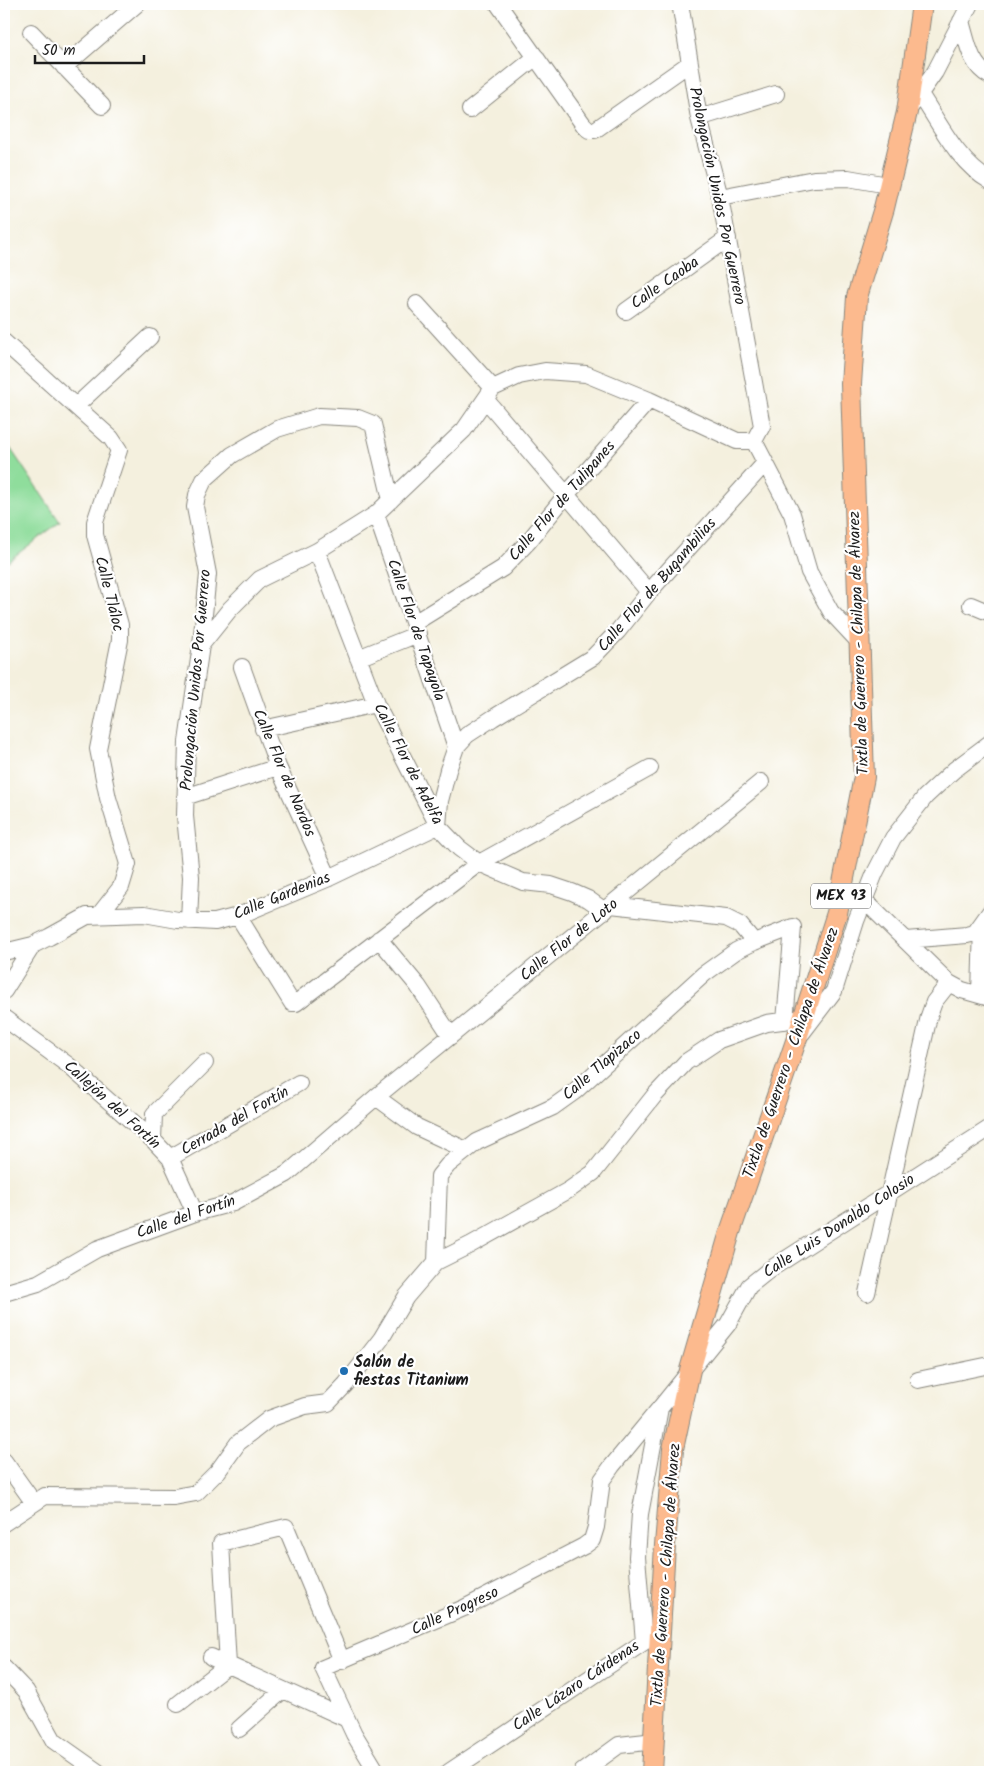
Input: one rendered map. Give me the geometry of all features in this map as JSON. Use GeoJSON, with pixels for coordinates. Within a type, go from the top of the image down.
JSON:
{"type":"FeatureCollection","features":[{"type":"Feature","properties":{"kind":"main road","name":"Tixtla de Guerrero - Chilapa de Álvarez"},"geometry":{"type":"LineString","coordinates":[[652,1772],[664,1545],[673,1449],[690,1370],[730,1232],[796,1041],[794,1020],[837,914],[864,777],[851,384],[857,297],[884,208],[907,112],[922,4]]}},
{"type":"Feature","properties":{"kind":"street"},"geometry":{"type":"LineString","coordinates":[[64,67],[137,4]]}},
{"type":"Feature","properties":{"kind":"street"},"geometry":{"type":"LineString","coordinates":[[498,4],[589,130],[595,130],[690,63]]}},
{"type":"Feature","properties":{"kind":"street"},"geometry":{"type":"LineString","coordinates":[[907,112],[935,72],[970,4]]}},
{"type":"Feature","properties":{"kind":"street","name":"Prolongación Unidos Por Guerrero"},"geometry":{"type":"LineString","coordinates":[[680,6],[699,118],[720,197],[762,426],[754,442]]}},
{"type":"Feature","properties":{"kind":"street"},"geometry":{"type":"LineString","coordinates":[[961,21],[971,56],[984,73],[990,76]]}},
{"type":"Feature","properties":{"kind":"street"},"geometry":{"type":"LineString","coordinates":[[31,32],[102,106]]}},
{"type":"Feature","properties":{"kind":"street"},"geometry":{"type":"LineString","coordinates":[[470,110],[536,57]]}},
{"type":"Feature","properties":{"kind":"street"},"geometry":{"type":"LineString","coordinates":[[699,118],[776,94]]}},
{"type":"Feature","properties":{"kind":"street"},"geometry":{"type":"LineString","coordinates":[[920,94],[962,156],[983,177],[990,181]]}},
{"type":"Feature","properties":{"kind":"street"},"geometry":{"type":"LineString","coordinates":[[720,197],[814,179],[848,178],[888,185]]}},
{"type":"Feature","properties":{"kind":"street","name":"Calle Caoba"},"geometry":{"type":"LineString","coordinates":[[626,311],[728,238]]}},
{"type":"Feature","properties":{"kind":"street"},"geometry":{"type":"LineString","coordinates":[[417,304],[566,495],[649,592]]}},
{"type":"Feature","properties":{"kind":"street"},"geometry":{"type":"LineString","coordinates":[[76,406],[150,337]]}},
{"type":"Feature","properties":{"kind":"street","name":"Calle Tláloc"},"geometry":{"type":"LineString","coordinates":[[4,342],[112,438],[119,450],[95,522],[95,535],[120,625],[120,640],[98,749],[108,798],[128,864],[121,887],[99,915]]}},
{"type":"Feature","properties":{"kind":"street"},"geometry":{"type":"LineString","coordinates":[[201,645],[230,609],[260,579],[317,552],[376,514],[464,430],[489,394],[519,376],[545,371],[586,374],[649,400],[737,441],[754,442],[792,514],[809,572],[831,612],[860,643]]}},
{"type":"Feature","properties":{"kind":"street","name":"Calle Flor de Tulipanes"},"geometry":{"type":"LineString","coordinates":[[358,658],[416,629],[503,568],[528,542],[566,495],[649,400]]}},
{"type":"Feature","properties":{"kind":"street","name":"Prolongación Unidos Por Guerrero"},"geometry":{"type":"LineString","coordinates":[[189,921],[191,877],[185,797],[187,742],[201,645],[208,574],[195,507],[197,495],[204,480],[232,456],[277,429],[319,416],[358,418],[373,424],[391,500]]}},
{"type":"Feature","properties":{"kind":"street","name":"Calle Flor de Bugambilias"},"geometry":{"type":"LineString","coordinates":[[438,826],[440,801],[456,747],[467,735],[493,718],[593,658],[649,592],[765,463]]}},
{"type":"Feature","properties":{"kind":"street","name":"Calle Flor de Tapayola"},"geometry":{"type":"LineString","coordinates":[[376,514],[456,747]]}},
{"type":"Feature","properties":{"kind":"street","name":"Calle Flor de Adelfa"},"geometry":{"type":"LineString","coordinates":[[317,552],[376,704],[438,826],[459,848],[479,863],[524,882],[551,885],[608,908],[726,918],[740,925],[754,942]]}},
{"type":"Feature","properties":{"kind":"street"},"geometry":{"type":"LineString","coordinates":[[971,605],[990,613]]}},
{"type":"Feature","properties":{"kind":"street","name":"Calle Flor de Nardos"},"geometry":{"type":"LineString","coordinates":[[242,666],[278,767],[329,878]]}},
{"type":"Feature","properties":{"kind":"street"},"geometry":{"type":"LineString","coordinates":[[263,729],[376,704]]}},
{"type":"Feature","properties":{"kind":"street"},"geometry":{"type":"LineString","coordinates":[[796,1041],[834,991],[864,900],[893,838],[924,797],[954,770],[990,743]]}},
{"type":"Feature","properties":{"kind":"street"},"geometry":{"type":"LineString","coordinates":[[185,797],[278,767]]}},
{"type":"Feature","properties":{"kind":"street"},"geometry":{"type":"LineString","coordinates":[[238,916],[292,1003],[296,1003],[479,863],[650,768]]}},
{"type":"Feature","properties":{"kind":"street","name":"Calle Flor de Loto"},"geometry":{"type":"LineString","coordinates":[[376,1097],[761,782]]}},
{"type":"Feature","properties":{"kind":"street","name":"Calle Gardenias"},"geometry":{"type":"LineString","coordinates":[[4,952],[33,945],[87,916],[144,914],[189,921],[215,922],[238,916],[329,878],[438,826]]}},
{"type":"Feature","properties":{"kind":"street"},"geometry":{"type":"LineString","coordinates":[[864,900],[949,983],[962,990],[985,997],[986,918]]}},
{"type":"Feature","properties":{"kind":"street"},"geometry":{"type":"LineString","coordinates":[[837,914],[856,921]]}},
{"type":"Feature","properties":{"kind":"street"},"geometry":{"type":"LineString","coordinates":[[906,940],[967,936],[975,933],[986,918]]}},
{"type":"Feature","properties":{"kind":"street","name":"Calle Tlapizaco"},"geometry":{"type":"LineString","coordinates":[[436,1262],[439,1176],[448,1164],[477,1142],[554,1106],[574,1092],[704,974],[736,951],[793,927],[794,1020]]}},
{"type":"Feature","properties":{"kind":"street"},"geometry":{"type":"LineString","coordinates":[[379,939],[418,986],[452,1036]]}},
{"type":"Feature","properties":{"kind":"street"},"geometry":{"type":"LineString","coordinates":[[4,991],[33,945]]}},
{"type":"Feature","properties":{"kind":"street"},"geometry":{"type":"LineString","coordinates":[[868,1293],[929,1016],[934,1002],[949,983]]}},
{"type":"Feature","properties":{"kind":"street","name":"Callejón del Fortín"},"geometry":{"type":"LineString","coordinates":[[4,1018],[68,1065],[153,1140],[170,1158],[194,1213]]}},
{"type":"Feature","properties":{"kind":"street"},"geometry":{"type":"LineString","coordinates":[[4,1523],[45,1496],[174,1497],[196,1493],[218,1471],[238,1443],[269,1419],[305,1406],[328,1403],[370,1354],[406,1297],[436,1262],[569,1190],[593,1173],[654,1096],[686,1062],[719,1040],[767,1023],[794,1020]]}},
{"type":"Feature","properties":{"kind":"street"},"geometry":{"type":"LineString","coordinates":[[153,1140],[154,1114],[204,1063]]}},
{"type":"Feature","properties":{"kind":"street","name":"Cerrada del Fortín"},"geometry":{"type":"LineString","coordinates":[[170,1158],[299,1083]]}},
{"type":"Feature","properties":{"kind":"street"},"geometry":{"type":"LineString","coordinates":[[376,1097],[417,1127],[466,1150]]}},
{"type":"Feature","properties":{"kind":"street","name":"Calle del Fortín"},"geometry":{"type":"LineString","coordinates":[[4,1293],[38,1283],[97,1249],[194,1213],[232,1203],[287,1174],[376,1097]]}},
{"type":"Feature","properties":{"kind":"street","name":"Calle Luis Donaldo Colosio"},"geometry":{"type":"LineString","coordinates":[[690,1370],[728,1324],[749,1286],[770,1270],[990,1128]]}},
{"type":"Feature","properties":{"kind":"street"},"geometry":{"type":"LineString","coordinates":[[918,1380],[990,1364]]}},
{"type":"Feature","properties":{"kind":"street","name":"Calle Lázaro Cárdenas"},"geometry":{"type":"LineString","coordinates":[[449,1772],[644,1642],[637,1557],[640,1514],[660,1408],[690,1370]]}},
{"type":"Feature","properties":{"kind":"street","name":"Calle Progreso"},"geometry":{"type":"LineString","coordinates":[[346,1719],[323,1668],[464,1608],[584,1546],[592,1540],[596,1527],[602,1480],[660,1408]]}},
{"type":"Feature","properties":{"kind":"street"},"geometry":{"type":"LineString","coordinates":[[4,1461],[34,1504]]}},
{"type":"Feature","properties":{"kind":"street"},"geometry":{"type":"LineString","coordinates":[[228,1665],[221,1543],[286,1527],[342,1661]]}},
{"type":"Feature","properties":{"kind":"street"},"geometry":{"type":"LineString","coordinates":[[210,1657],[346,1719],[377,1772]]}},
{"type":"Feature","properties":{"kind":"street"},"geometry":{"type":"LineString","coordinates":[[178,1704],[228,1665]]}},
{"type":"Feature","properties":{"kind":"street"},"geometry":{"type":"LineString","coordinates":[[4,1668],[26,1691],[54,1741],[97,1772]]}},
{"type":"Feature","properties":{"kind":"street"},"geometry":{"type":"LineString","coordinates":[[239,1729],[283,1690]]}},
{"type":"Feature","properties":{"kind":"street"},"geometry":{"type":"LineString","coordinates":[[582,1772],[619,1745],[655,1741]]}},
{"type":"Feature","properties":{"kind":"green space"},"geometry":{"type":"Polygon","coordinates":[[[4,439],[60,522],[4,564],[4,439]]]}},
{"type":"Feature","properties":{"kind":"place","name":"Salón de fiestas Titanium"},"geometry":{"type":"Point","coordinates":[344,1371]}}]}
